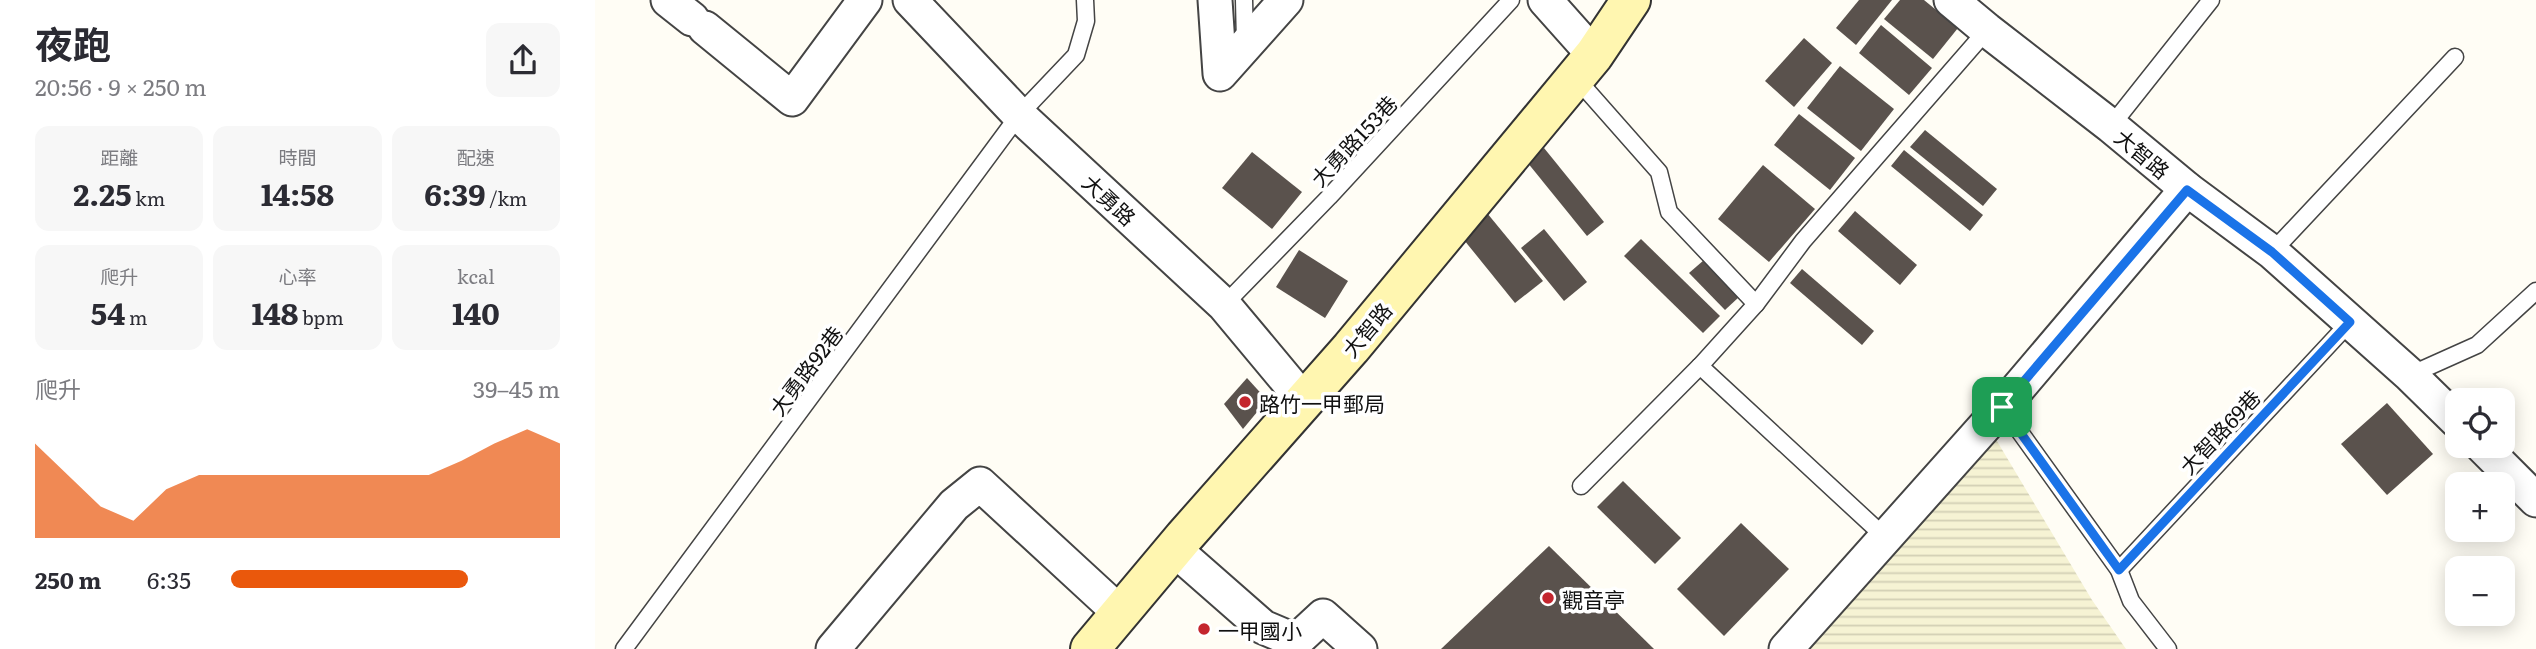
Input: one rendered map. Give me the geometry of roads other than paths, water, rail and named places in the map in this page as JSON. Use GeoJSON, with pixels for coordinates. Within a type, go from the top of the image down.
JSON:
{"type":"FeatureCollection","features":[{"type":"Feature","properties":{"kind":"street"},"geometry":{"type":"LineString","coordinates":[[689,16],[792,99],[865,0]]}},
{"type":"Feature","properties":{"kind":"street","name":"大勇路"},"geometry":{"type":"LineString","coordinates":[[910,0],[1019,115],[1223,305],[1305,402]]}},
{"type":"Feature","properties":{"kind":"street"},"geometry":{"type":"LineString","coordinates":[[1215,0],[1220,74],[1286,0]]}},
{"type":"Feature","properties":{"kind":"street"},"geometry":{"type":"LineString","coordinates":[[1545,0],[1585,67]]}},
{"type":"Feature","properties":{"kind":"street","name":"大智路"},"geometry":{"type":"LineString","coordinates":[[1090,649],[1174,549],[1305,402],[1585,67],[1631,0]]}},
{"type":"Feature","properties":{"kind":"street","name":"大智路"},"geometry":{"type":"LineString","coordinates":[[1951,0],[2112,126],[2187,190],[2272,252],[2410,374],[2445,409]]}},
{"type":"Feature","properties":{"kind":"street"},"geometry":{"type":"LineString","coordinates":[[1786,649],[1887,539],[2187,190]]}},
{"type":"Feature","properties":{"kind":"street"},"geometry":{"type":"LineString","coordinates":[[2494,458],[2536,500]]}},
{"type":"Feature","properties":{"kind":"street"},"geometry":{"type":"LineString","coordinates":[[833,649],[954,505],[980,484],[1120,613]]}},
{"type":"Feature","properties":{"kind":"street"},"geometry":{"type":"LineString","coordinates":[[1174,549],[1263,628],[1296,641],[1322,616],[1360,649]]}},
{"type":"Feature","properties":{"kind":"lane","name":"大勇路92巷"},"geometry":{"type":"LineString","coordinates":[[624,649],[1019,115],[1076,55],[1086,21],[1085,0]]}},
{"type":"Feature","properties":{"kind":"lane"},"geometry":{"type":"LineString","coordinates":[[1244,0],[1245,47]]}},
{"type":"Feature","properties":{"kind":"lane","name":"大勇路153巷"},"geometry":{"type":"LineString","coordinates":[[1223,305],[1346,178],[1511,0]]}},
{"type":"Feature","properties":{"kind":"lane"},"geometry":{"type":"LineString","coordinates":[[2112,126],[2211,0]]}},
{"type":"Feature","properties":{"kind":"lane"},"geometry":{"type":"LineString","coordinates":[[1581,486],[1700,366],[1756,304],[1803,241],[1987,30]]}},
{"type":"Feature","properties":{"kind":"lane"},"geometry":{"type":"LineString","coordinates":[[2272,252],[2455,58]]}},
{"type":"Feature","properties":{"kind":"lane"},"geometry":{"type":"LineString","coordinates":[[1585,67],[1659,172],[1669,212],[1756,304]]}},
{"type":"Feature","properties":{"kind":"lane"},"geometry":{"type":"LineString","coordinates":[[2410,374],[2477,345],[2536,291]]}},
{"type":"Feature","properties":{"kind":"lane","name":"大智路69巷"},"geometry":{"type":"LineString","coordinates":[[2119,570],[2350,322]]}},
{"type":"Feature","properties":{"kind":"lane"},"geometry":{"type":"LineString","coordinates":[[1700,366],[1887,539]]}},
{"type":"Feature","properties":{"kind":"lane"},"geometry":{"type":"LineString","coordinates":[[2002,407],[2119,570],[2131,601],[2168,649]]}},
{"type":"Feature","properties":{"kind":"place","name":"路竹一甲郵局"},"geometry":{"type":"Point","coordinates":[1245,402]}},
{"type":"Feature","properties":{"kind":"place","name":"觀音亭"},"geometry":{"type":"Point","coordinates":[1548,598]}},
{"type":"Feature","properties":{"kind":"place","name":"一甲國小"},"geometry":{"type":"Point","coordinates":[1204,629]}}]}
